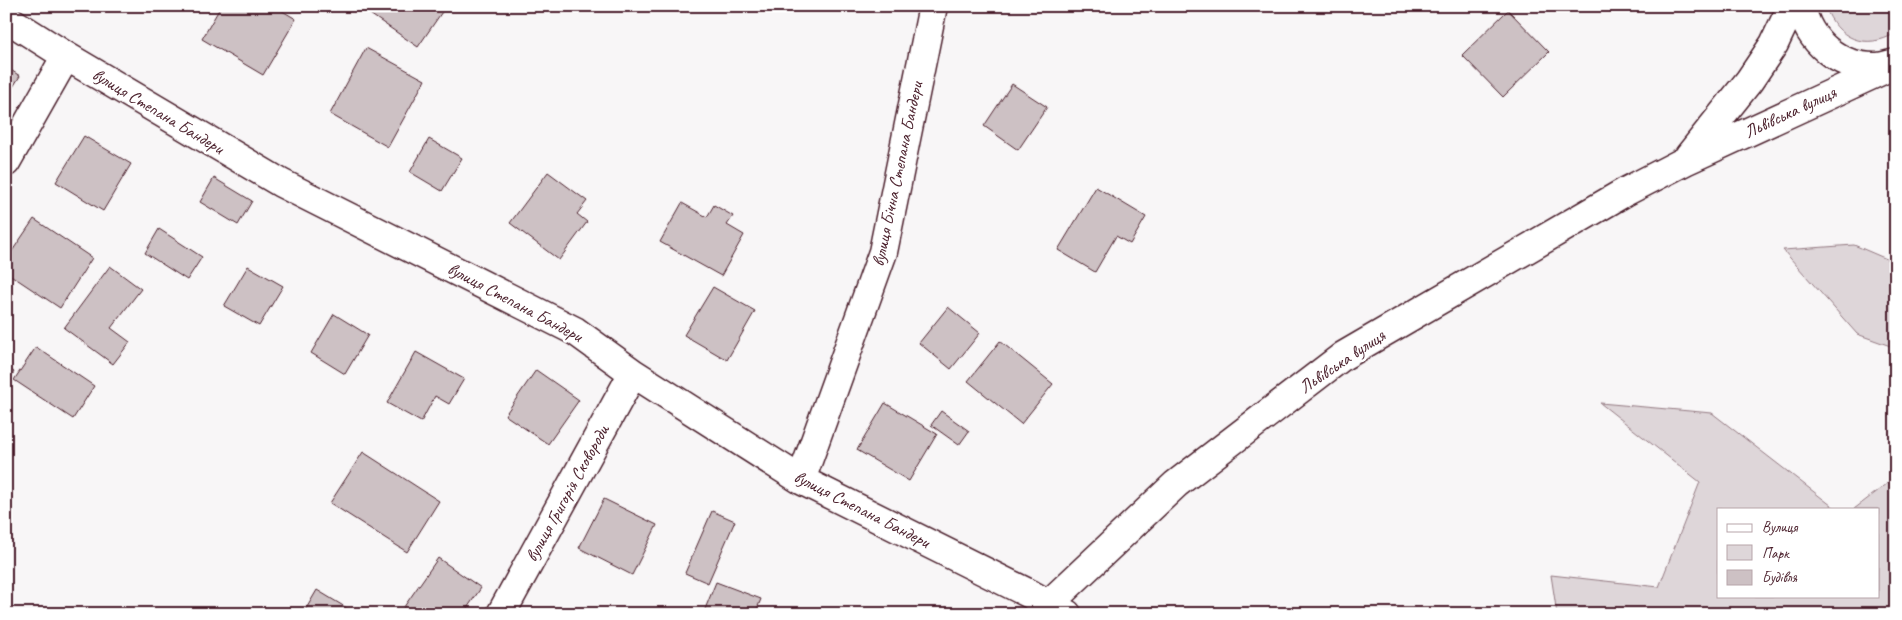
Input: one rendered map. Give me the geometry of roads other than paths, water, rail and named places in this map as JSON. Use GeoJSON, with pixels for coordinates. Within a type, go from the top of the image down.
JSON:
{"type":"FeatureCollection","features":[{"type":"Feature","properties":{"kind":"main road","name":"вулиця Бічна Степана Бандери"},"geometry":{"type":"LineString","coordinates":[[801,480],[883,252],[933,6]]}},
{"type":"Feature","properties":{"kind":"main road","name":"Львівська вулиця"},"geometry":{"type":"LineString","coordinates":[[1685,161],[1749,81],[1774,44],[1792,6]]}},
{"type":"Feature","properties":{"kind":"main road"},"geometry":{"type":"LineString","coordinates":[[1801,6],[1804,20],[1816,40],[1833,56],[1854,65],[1877,67],[1896,64]]}},
{"type":"Feature","properties":{"kind":"main road","name":"вулиця Степана Бандери"},"geometry":{"type":"LineString","coordinates":[[6,18],[280,184],[575,331],[633,373],[801,480],[1051,610]]}},
{"type":"Feature","properties":{"kind":"main road"},"geometry":{"type":"LineString","coordinates":[[6,162],[66,56]]}},
{"type":"Feature","properties":{"kind":"main road","name":"Львівська вулиця"},"geometry":{"type":"LineString","coordinates":[[1051,610],[1176,484],[1343,356],[1625,192],[1685,161],[1896,64]]}},
{"type":"Feature","properties":{"kind":"main road","name":"вулиця Григорія Сковороди"},"geometry":{"type":"LineString","coordinates":[[501,614],[633,373]]}}]}
